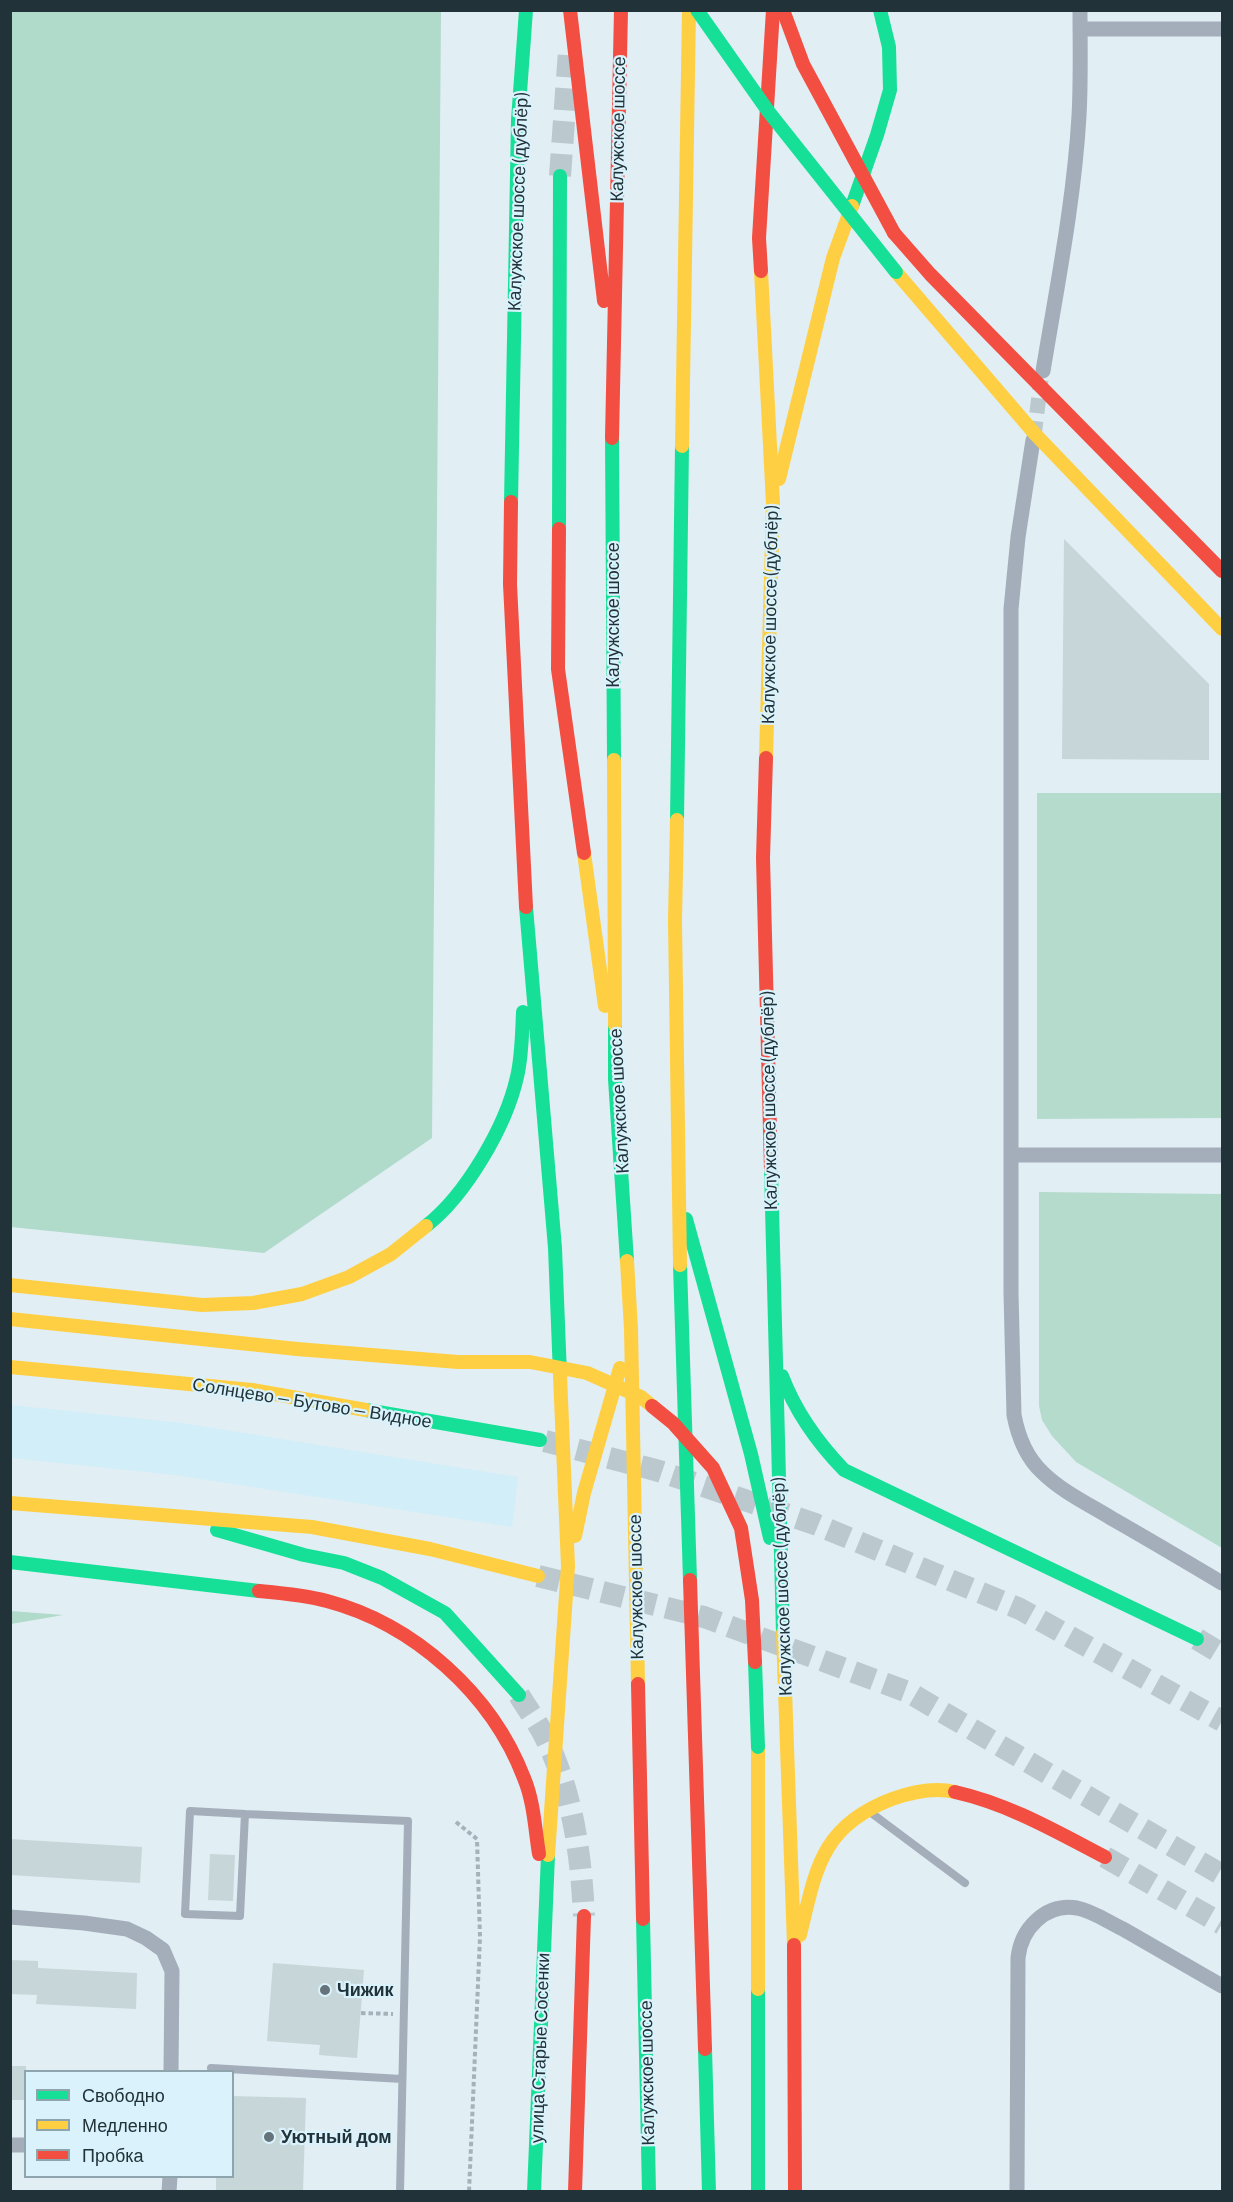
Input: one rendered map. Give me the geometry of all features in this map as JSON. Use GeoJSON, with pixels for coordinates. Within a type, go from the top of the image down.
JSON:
{"type":"FeatureCollection","features":[{"type":"Feature","properties":{"kind":"main road","name":"Калужское шоссе (дублёр)"},"geometry":{"type":"LineString","coordinates":[[526,10],[518,120],[510,584],[526,912],[555,1248],[568,1566],[545,1904]]}},
{"type":"Feature","properties":{"kind":"main road"},"geometry":{"type":"LineString","coordinates":[[570,10],[612,377]]}},
{"type":"Feature","properties":{"kind":"main road","name":"Калужское шоссе"},"geometry":{"type":"LineString","coordinates":[[621,10],[612,377],[615,1079],[631,1329],[649,2192]]}},
{"type":"Feature","properties":{"kind":"main road"},"geometry":{"type":"LineString","coordinates":[[689,10],[675,921],[678,1186],[709,2192]]}},
{"type":"Feature","properties":{"kind":"main road"},"geometry":{"type":"LineString","coordinates":[[697,10],[734,68],[817,177],[896,272],[1035,434],[1222,629]]}},
{"type":"Feature","properties":{"kind":"main road","name":"Калужское шоссе (дублёр)"},"geometry":{"type":"LineString","coordinates":[[773,10],[759,238],[773,504],[763,858],[781,1586],[794,1957],[795,2192]]}},
{"type":"Feature","properties":{"kind":"main road"},"geometry":{"type":"LineString","coordinates":[[783,10],[803,64],[894,233],[930,274],[1219,564]]}},
{"type":"Feature","properties":{"kind":"main road"},"geometry":{"type":"LineString","coordinates":[[773,504],[833,258],[877,135],[890,90],[890,47],[880,10]]}},
{"type":"Feature","properties":{"kind":"main road"},"geometry":{"type":"LineString","coordinates":[[560,176],[558,669],[615,1079]]}},
{"type":"Feature","properties":{"kind":"main road"},"geometry":{"type":"LineString","coordinates":[[10,1285],[192,1304],[233,1306],[269,1303],[299,1296],[329,1286],[388,1257],[418,1235],[443,1212],[470,1177],[492,1142],[512,1097],[520,1061],[526,912]]}},
{"type":"Feature","properties":{"kind":"main road"},"geometry":{"type":"LineString","coordinates":[[678,1186],[751,1454],[781,1586]]}},
{"type":"Feature","properties":{"kind":"main road"},"geometry":{"type":"LineString","coordinates":[[10,1319],[297,1350],[458,1362],[530,1362],[587,1373],[640,1397],[673,1423],[713,1468],[741,1528],[752,1600],[758,1747],[758,2192]]}},
{"type":"Feature","properties":{"kind":"main road"},"geometry":{"type":"LineString","coordinates":[[568,1566],[584,1493],[631,1329]]}},
{"type":"Feature","properties":{"kind":"main road"},"geometry":{"type":"LineString","coordinates":[[776,1358],[791,1402],[817,1443],[844,1470],[1197,1638]]}},
{"type":"Feature","properties":{"kind":"main road","name":"Солнцево — Бутово — Видное"},"geometry":{"type":"LineString","coordinates":[[10,1367],[252,1390],[540,1440]]}},
{"type":"Feature","properties":{"kind":"main road"},"geometry":{"type":"LineString","coordinates":[[10,1503],[172,1518],[312,1527],[430,1549],[538,1576]]}},
{"type":"Feature","properties":{"kind":"main road"},"geometry":{"type":"LineString","coordinates":[[172,1518],[304,1555],[344,1563],[382,1578],[445,1613],[519,1695]]}},
{"type":"Feature","properties":{"kind":"main road"},"geometry":{"type":"LineString","coordinates":[[10,1562],[273,1592],[329,1601],[410,1638],[455,1674],[486,1709],[510,1744],[525,1779],[533,1814],[545,1904]]}},
{"type":"Feature","properties":{"kind":"main road"},"geometry":{"type":"LineString","coordinates":[[794,1957],[819,1864],[840,1830],[866,1810],[903,1795],[934,1790],[970,1794],[1005,1807],[1105,1857]]}},
{"type":"Feature","properties":{"kind":"main road","name":"улица Старые Сосенки"},"geometry":{"type":"LineString","coordinates":[[534,2192],[545,1904]]}},
{"type":"Feature","properties":{"kind":"main road"},"geometry":{"type":"LineString","coordinates":[[575,2192],[584,1916]]}},
{"type":"Feature","properties":{"kind":"street"},"geometry":{"type":"LineString","coordinates":[[1043,371],[1071,189],[1079,117],[1080,10]]}},
{"type":"Feature","properties":{"kind":"street"},"geometry":{"type":"LineString","coordinates":[[1080,29],[1222,28]]}},
{"type":"Feature","properties":{"kind":"street"},"geometry":{"type":"LineString","coordinates":[[1033,440],[1018,537],[1011,609],[1011,1293],[1014,1402],[1017,1428],[1021,1441],[1034,1463],[1051,1480],[1089,1505],[1222,1583]]}},
{"type":"Feature","properties":{"kind":"street"},"geometry":{"type":"LineString","coordinates":[[1011,1155],[1222,1155]]}},
{"type":"Feature","properties":{"kind":"street"},"geometry":{"type":"LineString","coordinates":[[1017,2192],[1018,1958],[1019,1947],[1029,1927],[1036,1920],[1055,1910],[1066,1907],[1084,1909],[1222,1986]]}},
{"type":"Feature","properties":{"kind":"street"},"geometry":{"type":"LineString","coordinates":[[10,1917],[126,1929],[146,1938],[163,1950],[172,1971],[171,2070]]}},
{"type":"Feature","properties":{"kind":"lane"},"geometry":{"type":"LineString","coordinates":[[866,1810],[965,1883]]}},
{"type":"Feature","properties":{"kind":"lane"},"geometry":{"type":"LineString","coordinates":[[245,1814],[240,1916],[185,1914],[190,1812],[245,1814],[408,1821],[400,2192]]}},
{"type":"Feature","properties":{"kind":"lane"},"geometry":{"type":"LineString","coordinates":[[211,2068],[402,2079]]}},
{"type":"Feature","properties":{"kind":"path"},"geometry":{"type":"LineString","coordinates":[[456,1822],[477,1839],[480,1937],[469,2192]]}},
{"type":"Feature","properties":{"kind":"path"},"geometry":{"type":"LineString","coordinates":[[361,2013],[403,2015]]}},
{"type":"Feature","properties":{"kind":"shaded area"},"geometry":{"type":"Polygon","coordinates":[[[11,1405],[182,1423],[518,1477],[512,1527],[175,1475],[11,1458],[11,1405]]]}},
{"type":"Feature","properties":{"kind":"green space"},"geometry":{"type":"Polygon","coordinates":[[[10,11],[441,11],[432,1138],[264,1253],[11,1227],[10,11]]]}},
{"type":"Feature","properties":{"kind":"green space"},"geometry":{"type":"Polygon","coordinates":[[[1037,793],[1222,793],[1222,1118],[1037,1119],[1037,793]]]}},
{"type":"Feature","properties":{"kind":"green space"},"geometry":{"type":"Polygon","coordinates":[[[1039,1192],[1222,1194],[1222,1548],[1076,1462],[1052,1436],[1042,1420],[1039,1406],[1039,1192]]]}},
{"type":"Feature","properties":{"kind":"green space"},"geometry":{"type":"Polygon","coordinates":[[[11,1611],[63,1615],[11,1624],[11,1611]]]}},
{"type":"Feature","properties":{"kind":"building"},"geometry":{"type":"Polygon","coordinates":[[[1064,539],[1209,684],[1209,760],[1062,759],[1064,539]]]}},
{"type":"Feature","properties":{"kind":"building"},"geometry":{"type":"Polygon","coordinates":[[[10,1839],[142,1847],[140,1883],[10,1875],[10,1839]]]}},
{"type":"Feature","properties":{"kind":"building"},"geometry":{"type":"Polygon","coordinates":[[[210,1854],[235,1855],[233,1901],[208,1900],[210,1854]]]}},
{"type":"Feature","properties":{"kind":"building"},"geometry":{"type":"Polygon","coordinates":[[[10,1960],[38,1961],[38,1968],[137,1973],[136,2009],[36,2004],[37,1995],[10,1994],[10,1960]]]}},
{"type":"Feature","properties":{"kind":"building"},"geometry":{"type":"Polygon","coordinates":[[[273,1963],[364,1970],[357,2058],[319,2055],[320,2045],[267,2041],[273,1963]]]}},
{"type":"Feature","properties":{"kind":"building"},"geometry":{"type":"Polygon","coordinates":[[[10,2066],[26,2066],[24,2100],[10,2100],[10,2066]]]}},
{"type":"Feature","properties":{"kind":"building","name":"Уютный дом"},"geometry":{"type":"Polygon","coordinates":[[[234,2096],[306,2098],[303,2192],[216,2192],[216,2178],[234,2178],[234,2096]]]}},
{"type":"Feature","properties":{"kind":"tunnel"},"geometry":{"type":"LineString","coordinates":[[560,176],[569,51]]}},
{"type":"Feature","properties":{"kind":"tunnel"},"geometry":{"type":"LineString","coordinates":[[1034,436],[1041,380]]}},
{"type":"Feature","properties":{"kind":"tunnel"},"geometry":{"type":"LineString","coordinates":[[545,1441],[659,1471],[815,1524],[1020,1609],[1222,1721]]}},
{"type":"Feature","properties":{"kind":"tunnel"},"geometry":{"type":"LineString","coordinates":[[538,1576],[704,1617],[908,1692],[1222,1875]]}},
{"type":"Feature","properties":{"kind":"tunnel"},"geometry":{"type":"LineString","coordinates":[[1197,1639],[1222,1654]]}},
{"type":"Feature","properties":{"kind":"tunnel"},"geometry":{"type":"LineString","coordinates":[[519,1695],[543,1733],[563,1781],[578,1848],[584,1916]]}},
{"type":"Feature","properties":{"kind":"tunnel"},"geometry":{"type":"LineString","coordinates":[[1105,1857],[1222,1924]]}},
{"type":"Feature","properties":{"kind":"traffic: fast"},"geometry":{"type":"LineString","coordinates":[[511,502],[518,120],[526,10]]}},
{"type":"Feature","properties":{"kind":"traffic: fast"},"geometry":{"type":"LineString","coordinates":[[697,10],[768,111],[896,272]]}},
{"type":"Feature","properties":{"kind":"traffic: fast"},"geometry":{"type":"LineString","coordinates":[[852,206],[890,90],[889,47],[880,10]]}},
{"type":"Feature","properties":{"kind":"traffic: fast"},"geometry":{"type":"LineString","coordinates":[[559,529],[560,176]]}},
{"type":"Feature","properties":{"kind":"traffic: fast"},"geometry":{"type":"LineString","coordinates":[[612,438],[614,760]]}},
{"type":"Feature","properties":{"kind":"traffic: fast"},"geometry":{"type":"LineString","coordinates":[[677,820],[682,446]]}},
{"type":"Feature","properties":{"kind":"traffic: fast"},"geometry":{"type":"LineString","coordinates":[[526,907],[555,1248],[560,1375]]}},
{"type":"Feature","properties":{"kind":"traffic: fast"},"geometry":{"type":"LineString","coordinates":[[426,1226],[456,1197],[482,1158],[504,1117],[519,1069],[523,1012]]}},
{"type":"Feature","properties":{"kind":"traffic: fast"},"geometry":{"type":"LineString","coordinates":[[615,1025],[615,1079],[627,1261]]}},
{"type":"Feature","properties":{"kind":"traffic: fast"},"geometry":{"type":"LineString","coordinates":[[771,1169],[783,1633]]}},
{"type":"Feature","properties":{"kind":"traffic: fast"},"geometry":{"type":"LineString","coordinates":[[686,1219],[751,1454],[770,1538]]}},
{"type":"Feature","properties":{"kind":"traffic: fast"},"geometry":{"type":"LineString","coordinates":[[680,1265],[690,1580]]}},
{"type":"Feature","properties":{"kind":"traffic: fast"},"geometry":{"type":"LineString","coordinates":[[782,1376],[808,1426],[844,1470],[1197,1639]]}},
{"type":"Feature","properties":{"kind":"traffic: fast"},"geometry":{"type":"LineString","coordinates":[[366,1410],[540,1440]]}},
{"type":"Feature","properties":{"kind":"traffic: fast"},"geometry":{"type":"LineString","coordinates":[[217,1530],[304,1555],[344,1563],[382,1578],[445,1613],[519,1695]]}},
{"type":"Feature","properties":{"kind":"traffic: fast"},"geometry":{"type":"LineString","coordinates":[[10,1562],[259,1591]]}},
{"type":"Feature","properties":{"kind":"traffic: fast"},"geometry":{"type":"LineString","coordinates":[[755,1662],[758,1747]]}},
{"type":"Feature","properties":{"kind":"traffic: fast"},"geometry":{"type":"LineString","coordinates":[[534,2192],[548,1855]]}},
{"type":"Feature","properties":{"kind":"traffic: fast"},"geometry":{"type":"LineString","coordinates":[[643,1919],[649,2192]]}},
{"type":"Feature","properties":{"kind":"traffic: fast"},"geometry":{"type":"LineString","coordinates":[[758,1989],[758,2192]]}},
{"type":"Feature","properties":{"kind":"traffic: fast"},"geometry":{"type":"LineString","coordinates":[[705,2049],[709,2192]]}},
{"type":"Feature","properties":{"kind":"traffic: slow"},"geometry":{"type":"LineString","coordinates":[[682,446],[689,10]]}},
{"type":"Feature","properties":{"kind":"traffic: slow"},"geometry":{"type":"LineString","coordinates":[[779,479],[833,258],[852,206]]}},
{"type":"Feature","properties":{"kind":"traffic: slow"},"geometry":{"type":"LineString","coordinates":[[761,271],[773,504],[766,758]]}},
{"type":"Feature","properties":{"kind":"traffic: slow"},"geometry":{"type":"LineString","coordinates":[[896,272],[1035,434],[1222,629]]}},
{"type":"Feature","properties":{"kind":"traffic: slow"},"geometry":{"type":"LineString","coordinates":[[614,760],[615,1025]]}},
{"type":"Feature","properties":{"kind":"traffic: slow"},"geometry":{"type":"LineString","coordinates":[[677,820],[675,921],[680,1265]]}},
{"type":"Feature","properties":{"kind":"traffic: slow"},"geometry":{"type":"LineString","coordinates":[[584,853],[605,1006]]}},
{"type":"Feature","properties":{"kind":"traffic: slow"},"geometry":{"type":"LineString","coordinates":[[10,1285],[202,1305],[253,1303],[302,1294],[349,1277],[391,1254],[426,1226]]}},
{"type":"Feature","properties":{"kind":"traffic: slow"},"geometry":{"type":"LineString","coordinates":[[627,1261],[631,1329],[638,1684]]}},
{"type":"Feature","properties":{"kind":"traffic: slow"},"geometry":{"type":"LineString","coordinates":[[10,1319],[297,1349]]}},
{"type":"Feature","properties":{"kind":"traffic: slow"},"geometry":{"type":"LineString","coordinates":[[297,1349],[458,1362],[530,1362],[587,1373],[641,1397],[652,1406]]}},
{"type":"Feature","properties":{"kind":"traffic: slow"},"geometry":{"type":"LineString","coordinates":[[10,1367],[252,1390],[366,1410]]}},
{"type":"Feature","properties":{"kind":"traffic: slow"},"geometry":{"type":"LineString","coordinates":[[575,1536],[584,1493],[620,1368]]}},
{"type":"Feature","properties":{"kind":"traffic: slow"},"geometry":{"type":"LineString","coordinates":[[548,1855],[568,1566],[560,1375]]}},
{"type":"Feature","properties":{"kind":"traffic: slow"},"geometry":{"type":"LineString","coordinates":[[10,1503],[312,1527],[430,1549],[538,1576]]}},
{"type":"Feature","properties":{"kind":"traffic: slow"},"geometry":{"type":"LineString","coordinates":[[783,1633],[794,1945]]}},
{"type":"Feature","properties":{"kind":"traffic: slow"},"geometry":{"type":"LineString","coordinates":[[758,1747],[758,1989]]}},
{"type":"Feature","properties":{"kind":"traffic: slow"},"geometry":{"type":"LineString","coordinates":[[800,1935],[817,1870],[825,1852],[850,1822],[868,1810],[900,1796],[931,1790],[955,1792]]}},
{"type":"Feature","properties":{"kind":"traffic: jam"},"geometry":{"type":"LineString","coordinates":[[570,10],[604,301]]}},
{"type":"Feature","properties":{"kind":"traffic: jam"},"geometry":{"type":"LineString","coordinates":[[612,438],[621,10]]}},
{"type":"Feature","properties":{"kind":"traffic: jam"},"geometry":{"type":"LineString","coordinates":[[761,271],[759,238],[773,10]]}},
{"type":"Feature","properties":{"kind":"traffic: jam"},"geometry":{"type":"LineString","coordinates":[[783,10],[803,64],[894,233]]}},
{"type":"Feature","properties":{"kind":"traffic: jam"},"geometry":{"type":"LineString","coordinates":[[894,233],[930,274],[1222,571]]}},
{"type":"Feature","properties":{"kind":"traffic: jam"},"geometry":{"type":"LineString","coordinates":[[511,502],[510,584],[526,907]]}},
{"type":"Feature","properties":{"kind":"traffic: jam"},"geometry":{"type":"LineString","coordinates":[[559,529],[558,669],[584,853]]}},
{"type":"Feature","properties":{"kind":"traffic: jam"},"geometry":{"type":"LineString","coordinates":[[766,758],[763,858],[771,1169]]}},
{"type":"Feature","properties":{"kind":"traffic: jam"},"geometry":{"type":"LineString","coordinates":[[652,1406],[673,1423],[713,1468],[741,1528],[752,1600],[755,1662]]}},
{"type":"Feature","properties":{"kind":"traffic: jam"},"geometry":{"type":"LineString","coordinates":[[690,1580],[705,2049]]}},
{"type":"Feature","properties":{"kind":"traffic: jam"},"geometry":{"type":"LineString","coordinates":[[259,1591],[319,1599],[359,1612],[419,1645],[446,1667],[471,1691],[492,1718],[510,1747],[530,1796],[539,1854]]}},
{"type":"Feature","properties":{"kind":"traffic: jam"},"geometry":{"type":"LineString","coordinates":[[638,1684],[643,1919]]}},
{"type":"Feature","properties":{"kind":"traffic: jam"},"geometry":{"type":"LineString","coordinates":[[955,1792],[1014,1811],[1105,1857]]}},
{"type":"Feature","properties":{"kind":"traffic: jam"},"geometry":{"type":"LineString","coordinates":[[575,2192],[584,1916]]}},
{"type":"Feature","properties":{"kind":"traffic: jam"},"geometry":{"type":"LineString","coordinates":[[794,1945],[795,2192]]}},
{"type":"Feature","properties":{"kind":"place","name":"Чижик"},"geometry":{"type":"Point","coordinates":[325,1990]}},
{"type":"Feature","properties":{"kind":"place","name":"Уютный дом"},"geometry":{"type":"Point","coordinates":[269,2137]}}]}
